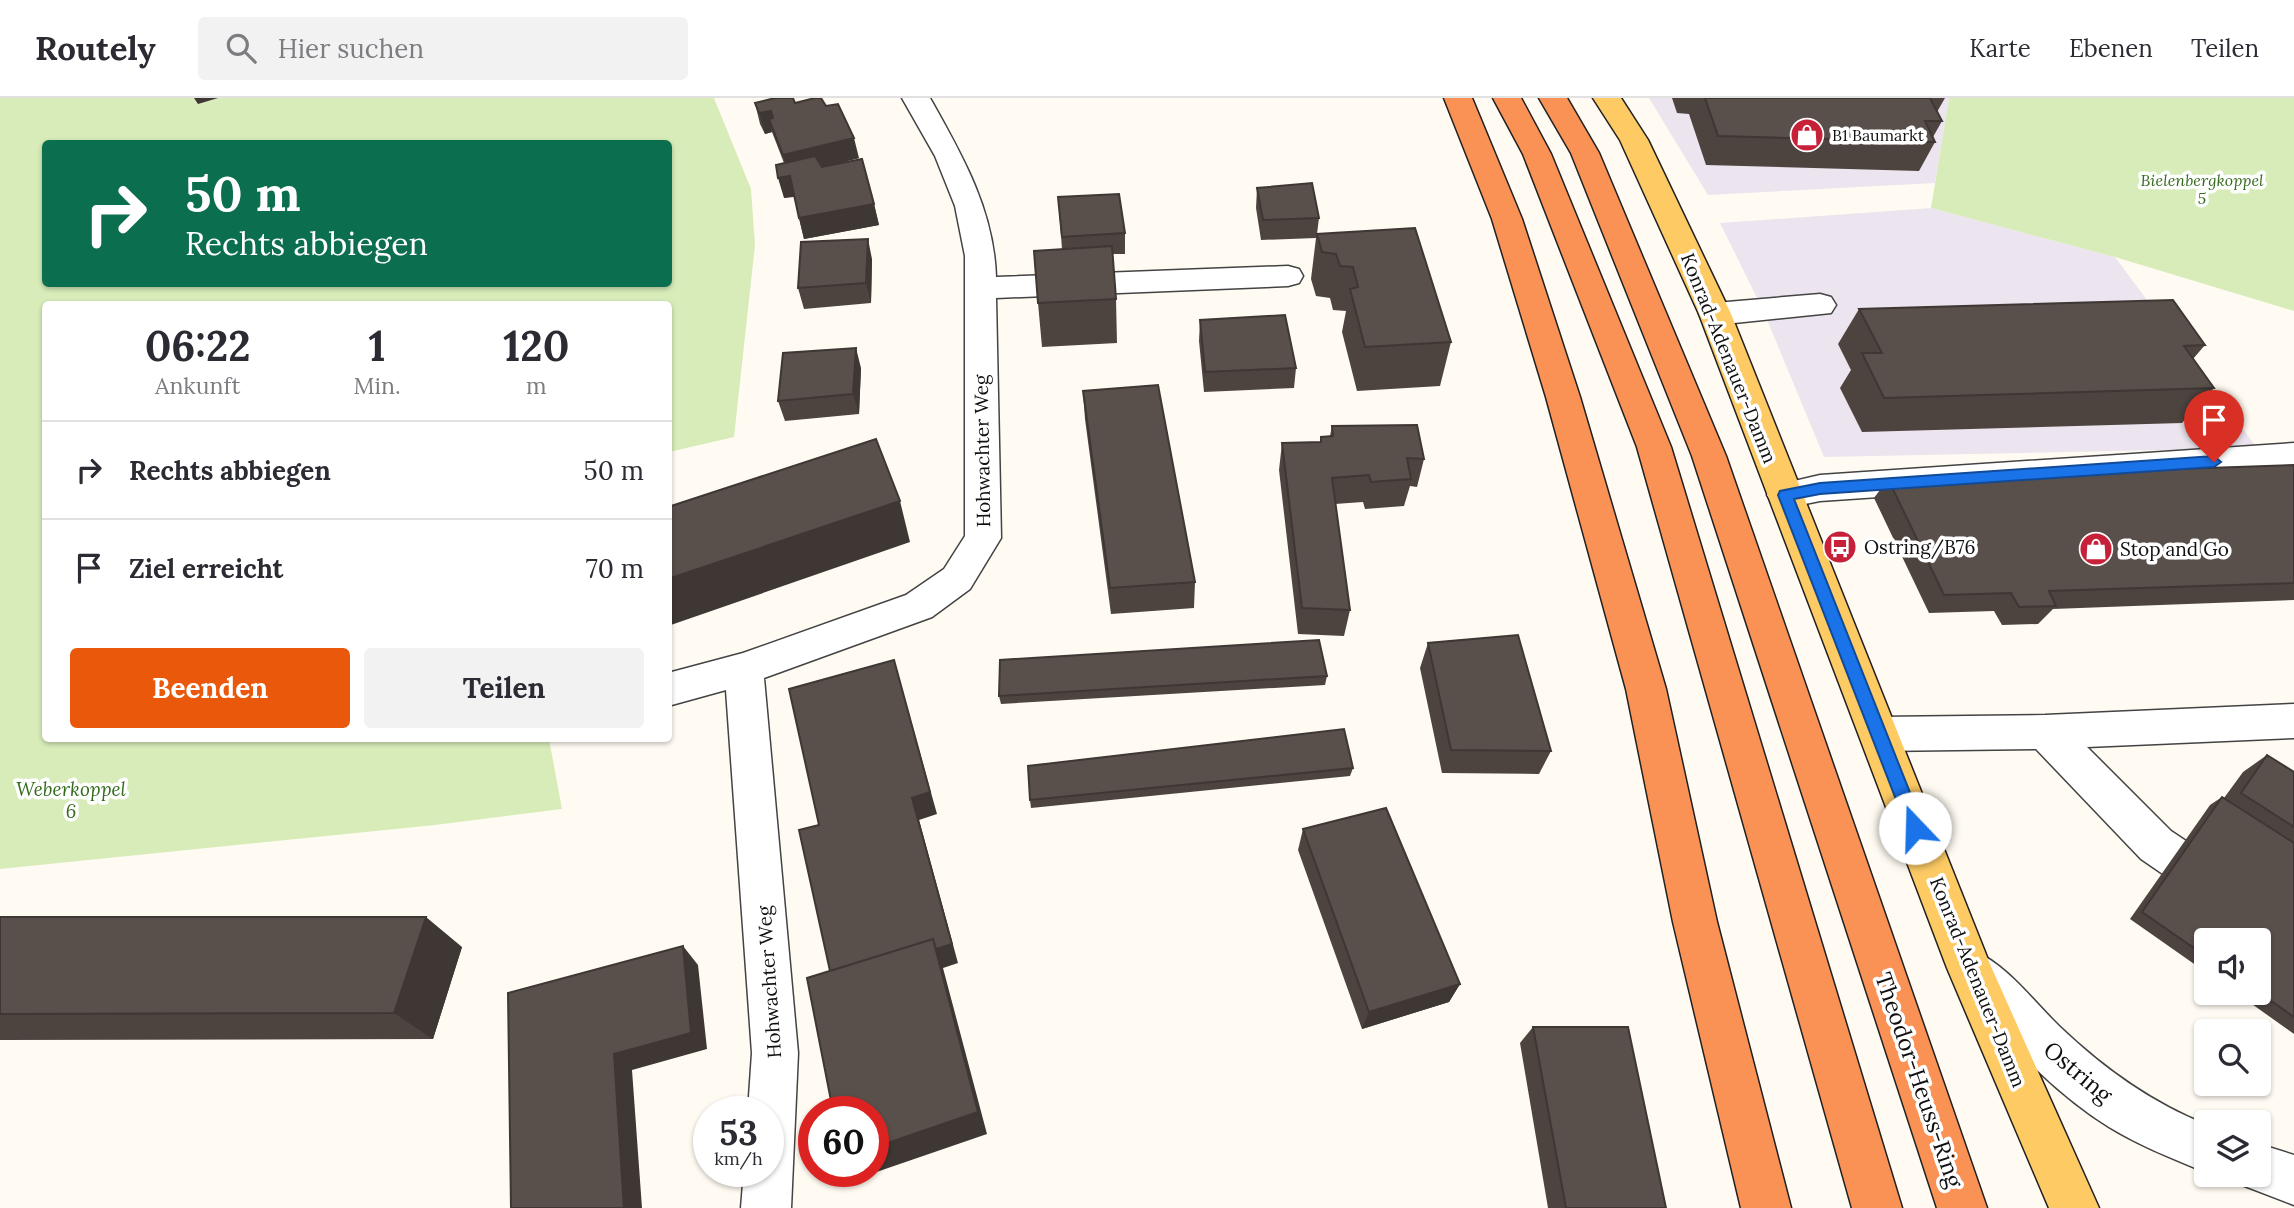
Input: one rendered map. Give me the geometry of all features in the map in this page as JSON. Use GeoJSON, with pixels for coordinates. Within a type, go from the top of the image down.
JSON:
{"type":"FeatureCollection","features":[{"type":"Feature","properties":{"kind":"highway"},"geometry":{"type":"LineString","coordinates":[[1458,98],[1511,232],[1563,397],[1642,676],[1695,922],[1766,1208]]}},
{"type":"Feature","properties":{"kind":"highway"},"geometry":{"type":"LineString","coordinates":[[1507,98],[1537,154],[1654,447],[1799,950],[1877,1208]]}},
{"type":"Feature","properties":{"kind":"highway","name":"Theodor-Heuss-Ring"},"geometry":{"type":"LineString","coordinates":[[1553,98],[1585,153],[1709,456],[1962,1208]]}},
{"type":"Feature","properties":{"kind":"main road","name":"Konrad-Adenauer-Damm"},"geometry":{"type":"LineString","coordinates":[[1606,98],[1633,140],[1715,314],[1969,968],[2074,1208]]}},
{"type":"Feature","properties":{"kind":"street","name":"Hohwachter Weg"},"geometry":{"type":"LineString","coordinates":[[672,689],[744,668],[919,606],[957,579],[983,538],[980,256],[970,206],[949,156],[916,98]]}},
{"type":"Feature","properties":{"kind":"street"},"geometry":{"type":"LineString","coordinates":[[980,288],[1288,276]]}},
{"type":"Feature","properties":{"kind":"street"},"geometry":{"type":"LineString","coordinates":[[1715,314],[1820,305]]}},
{"type":"Feature","properties":{"kind":"street"},"geometry":{"type":"LineString","coordinates":[[1785,495],[1829,487],[2294,456]]}},
{"type":"Feature","properties":{"kind":"street","name":"Hohwachter Weg"},"geometry":{"type":"LineString","coordinates":[[744,668],[775,1053],[772,1096]]}},
{"type":"Feature","properties":{"kind":"street"},"geometry":{"type":"LineString","coordinates":[[1879,734],[2045,732],[2294,721]]}},
{"type":"Feature","properties":{"kind":"street"},"geometry":{"type":"LineString","coordinates":[[2045,732],[2156,845],[2294,938]]}},
{"type":"Feature","properties":{"kind":"street","name":"Ostring"},"geometry":{"type":"LineString","coordinates":[[1969,968],[2045,1045],[2114,1103],[2154,1127],[2194,1144]]}},
{"type":"Feature","properties":{"kind":"street"},"geometry":{"type":"LineString","coordinates":[[2271,1172],[2294,1180]]}},
{"type":"Feature","properties":{"kind":"street","name":"Hohwachter Weg"},"geometry":{"type":"LineString","coordinates":[[766,1208],[767,1187]]}},
{"type":"Feature","properties":{"kind":"shaded area","name":"B1 Baumarkt"},"geometry":{"type":"Polygon","coordinates":[[[1649,98],[1949,98],[1935,183],[1708,195],[1649,98]]]}},
{"type":"Feature","properties":{"kind":"shaded area"},"geometry":{"type":"Polygon","coordinates":[[[1931,208],[2115,257],[2257,448],[1824,457],[1763,310],[1720,223],[1931,208]]]}},
{"type":"Feature","properties":{"kind":"green space","name":"Weberkoppel 6"},"geometry":{"type":"Polygon","coordinates":[[[0,98],[714,98],[751,189],[755,245],[734,437],[672,451],[672,301],[42,301],[42,742],[550,742],[562,809],[435,825],[0,869],[0,98]]]}},
{"type":"Feature","properties":{"kind":"green space","name":"Bielenbergkoppel 5"},"geometry":{"type":"Polygon","coordinates":[[[1949,98],[2294,98],[2294,311],[2115,257],[1931,208],[1949,98]]]}},
{"type":"Feature","properties":{"kind":"building"},"geometry":{"type":"Polygon","coordinates":[[[775,98],[793,98],[795,103],[821,98],[826,106],[838,104],[854,138],[783,155],[769,119],[773,118],[771,111],[759,113],[755,103],[775,98]]]}},
{"type":"Feature","properties":{"kind":"building"},"geometry":{"type":"Polygon","coordinates":[[[1705,98],[1930,98],[1942,121],[1925,121],[1935,142],[1718,136],[1705,98]]]}},
{"type":"Feature","properties":{"kind":"building"},"geometry":{"type":"Polygon","coordinates":[[[815,156],[822,167],[862,159],[874,204],[799,218],[790,176],[778,178],[776,165],[815,156]]]}},
{"type":"Feature","properties":{"kind":"building"},"geometry":{"type":"Polygon","coordinates":[[[1312,183],[1319,218],[1263,220],[1257,188],[1312,183]]]}},
{"type":"Feature","properties":{"kind":"building"},"geometry":{"type":"Polygon","coordinates":[[[1119,194],[1125,233],[1062,237],[1058,197],[1119,194]]]}},
{"type":"Feature","properties":{"kind":"building"},"geometry":{"type":"Polygon","coordinates":[[[1415,228],[1451,342],[1365,347],[1350,289],[1358,287],[1353,267],[1340,266],[1336,254],[1322,252],[1317,234],[1415,228]]]}},
{"type":"Feature","properties":{"kind":"building"},"geometry":{"type":"Polygon","coordinates":[[[868,239],[866,283],[798,288],[801,242],[868,239]]]}},
{"type":"Feature","properties":{"kind":"building"},"geometry":{"type":"Polygon","coordinates":[[[1112,246],[1116,299],[1038,303],[1034,251],[1112,246]]]}},
{"type":"Feature","properties":{"kind":"building"},"geometry":{"type":"Polygon","coordinates":[[[2173,300],[2205,345],[2184,346],[2214,388],[1884,398],[1862,353],[1882,353],[1859,309],[2173,300]]]}},
{"type":"Feature","properties":{"kind":"building"},"geometry":{"type":"Polygon","coordinates":[[[1285,315],[1296,368],[1205,372],[1200,320],[1285,315]]]}},
{"type":"Feature","properties":{"kind":"building"},"geometry":{"type":"Polygon","coordinates":[[[856,348],[853,394],[778,401],[783,353],[856,348]]]}},
{"type":"Feature","properties":{"kind":"building"},"geometry":{"type":"Polygon","coordinates":[[[1158,385],[1195,582],[1110,588],[1083,391],[1158,385]]]}},
{"type":"Feature","properties":{"kind":"building"},"geometry":{"type":"Polygon","coordinates":[[[1417,425],[1424,459],[1407,458],[1411,479],[1371,482],[1369,475],[1332,478],[1350,610],[1302,608],[1282,443],[1321,442],[1321,437],[1333,436],[1332,426],[1417,425]]]}},
{"type":"Feature","properties":{"kind":"building"},"geometry":{"type":"Polygon","coordinates":[[[876,439],[900,501],[672,578],[672,506],[876,439]]]}},
{"type":"Feature","properties":{"kind":"building","name":"Stop and Go"},"geometry":{"type":"Polygon","coordinates":[[[2294,465],[2294,583],[2049,591],[2056,606],[2019,607],[2011,593],[1944,595],[1888,479],[2294,465]]]}},
{"type":"Feature","properties":{"kind":"building"},"geometry":{"type":"Polygon","coordinates":[[[1518,635],[1551,751],[1451,750],[1428,643],[1518,635]]]}},
{"type":"Feature","properties":{"kind":"building"},"geometry":{"type":"Polygon","coordinates":[[[1319,640],[1327,676],[999,696],[1000,660],[1319,640]]]}},
{"type":"Feature","properties":{"kind":"building"},"geometry":{"type":"Polygon","coordinates":[[[894,660],[930,792],[912,798],[952,944],[936,949],[933,939],[830,971],[799,830],[819,825],[789,689],[894,660]]]}},
{"type":"Feature","properties":{"kind":"building"},"geometry":{"type":"Polygon","coordinates":[[[1344,729],[1353,768],[1030,800],[1028,766],[1344,729]]]}},
{"type":"Feature","properties":{"kind":"building"},"geometry":{"type":"Polygon","coordinates":[[[2267,755],[2294,772],[2294,827],[2241,793],[2267,755]]]}},
{"type":"Feature","properties":{"kind":"building"},"geometry":{"type":"Polygon","coordinates":[[[2222,797],[2294,843],[2294,1017],[2271,1001],[2271,928],[2194,928],[2194,948],[2142,912],[2222,797]]]}},
{"type":"Feature","properties":{"kind":"building"},"geometry":{"type":"Polygon","coordinates":[[[1386,808],[1460,984],[1369,1012],[1303,829],[1386,808]]]}},
{"type":"Feature","properties":{"kind":"building"},"geometry":{"type":"Polygon","coordinates":[[[0,917],[426,917],[394,1013],[0,1014],[0,917]]]}},
{"type":"Feature","properties":{"kind":"building"},"geometry":{"type":"Polygon","coordinates":[[[933,939],[978,1112],[889,1143],[889,1096],[830,1096],[807,978],[933,939]]]}},
{"type":"Feature","properties":{"kind":"building"},"geometry":{"type":"Polygon","coordinates":[[[683,946],[691,1033],[614,1054],[624,1208],[511,1208],[508,993],[683,946]]]}},
{"type":"Feature","properties":{"kind":"building"},"geometry":{"type":"Polygon","coordinates":[[[1533,1027],[1628,1027],[1666,1208],[1566,1208],[1533,1027]]]}},
{"type":"Feature","properties":{"kind":"place","name":"B1 Baumarkt"},"geometry":{"type":"Point","coordinates":[1807,135]}},
{"type":"Feature","properties":{"kind":"place","name":"Ostring/B76"},"geometry":{"type":"Point","coordinates":[1840,547]}},
{"type":"Feature","properties":{"kind":"place","name":"Stop and Go"},"geometry":{"type":"Point","coordinates":[2096,549]}},
{"type":"Feature","properties":{"kind":"route"},"geometry":{"type":"LineString","coordinates":[[1915,828],[1785,495],[1820,488],[2214,462]]}}]}
